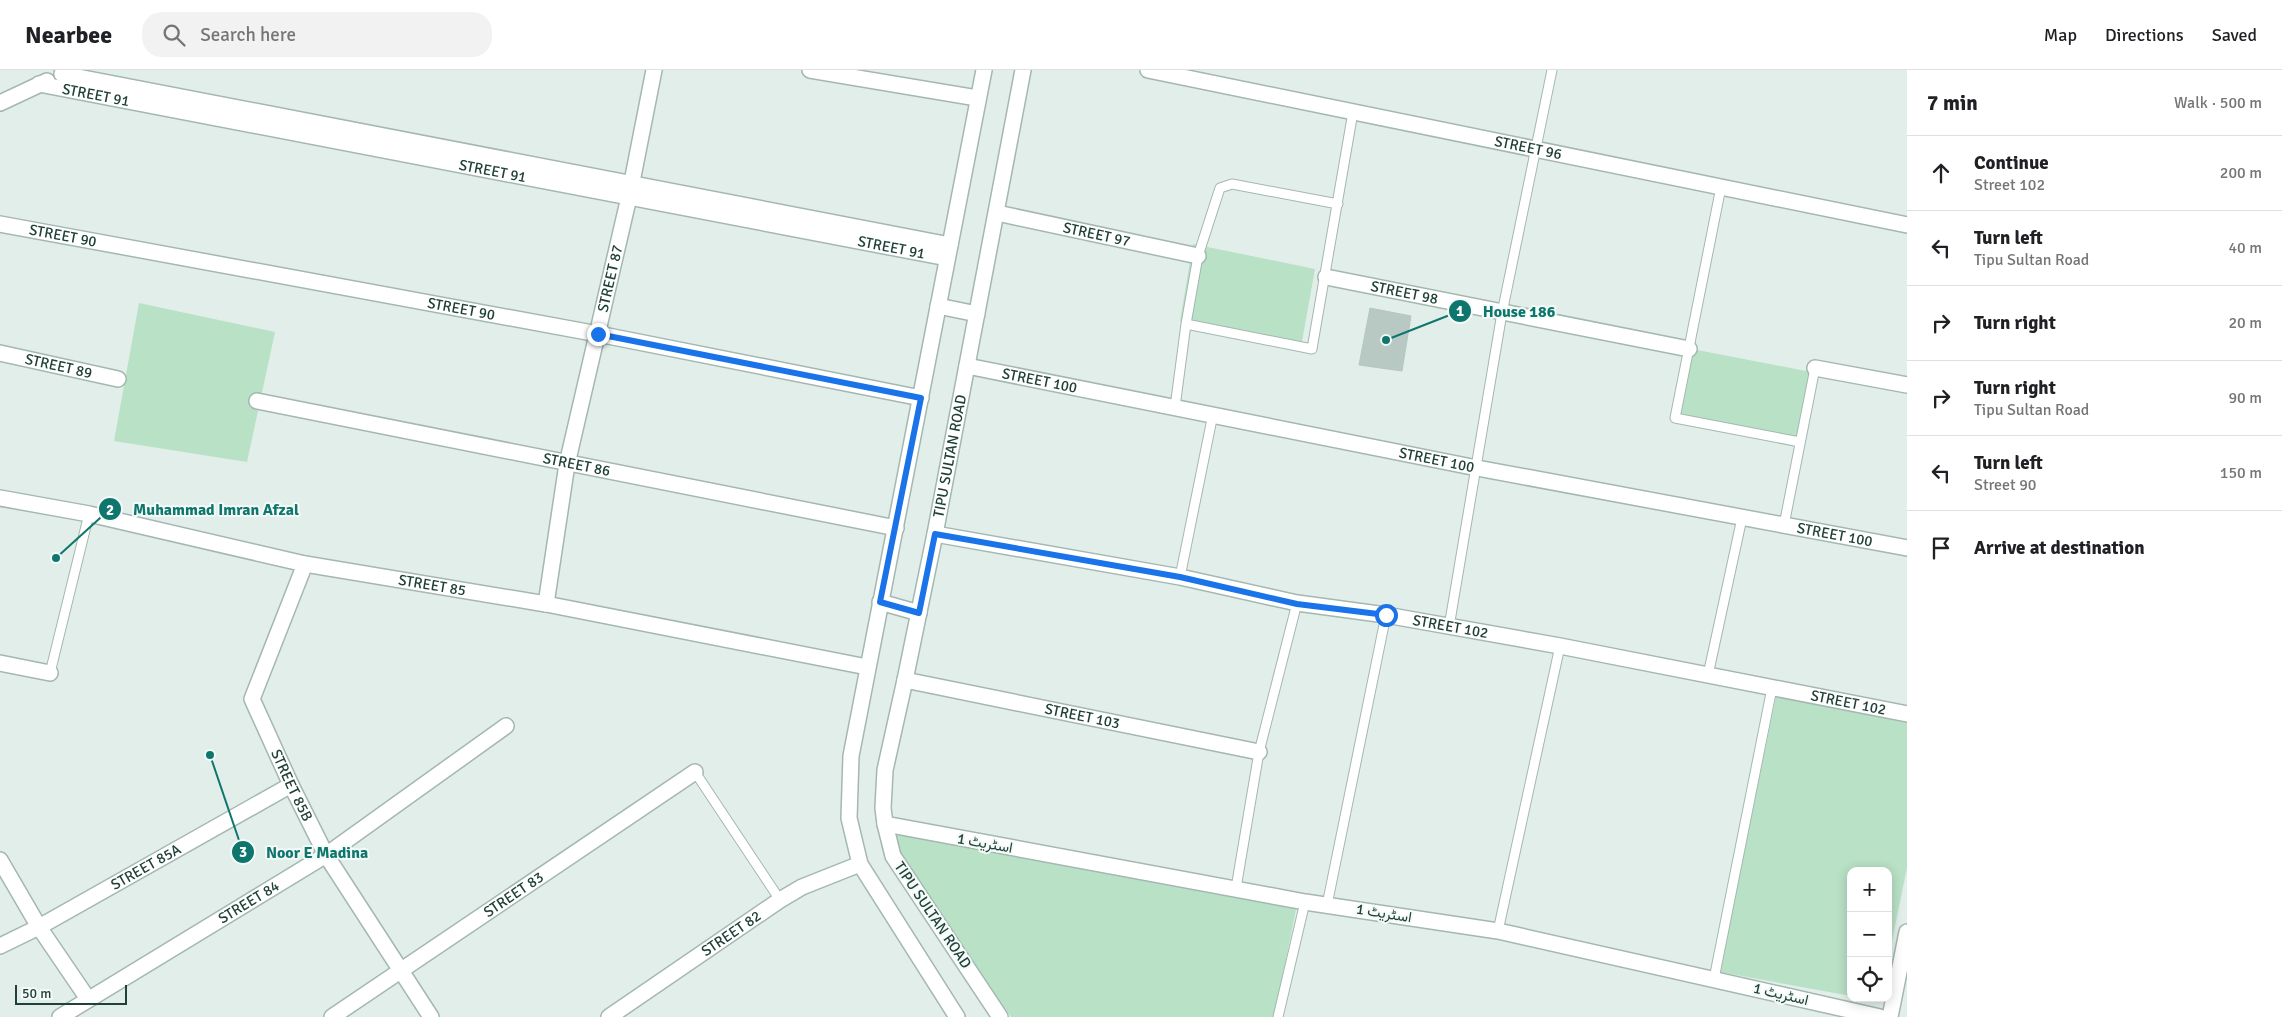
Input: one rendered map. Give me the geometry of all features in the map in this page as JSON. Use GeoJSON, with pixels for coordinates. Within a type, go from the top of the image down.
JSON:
{"type":"FeatureCollection","features":[{"type":"Feature","properties":{"kind":"street","name":"STREET 87"},"geometry":{"type":"LineString","coordinates":[[546,604],[567,464],[630,190],[654,70]]}},
{"type":"Feature","properties":{"kind":"street"},"geometry":{"type":"LineString","coordinates":[[810,70],[977,98]]}},
{"type":"Feature","properties":{"kind":"street"},"geometry":{"type":"LineString","coordinates":[[953,1016],[860,864],[849,818],[851,756],[977,98],[984,70]]}},
{"type":"Feature","properties":{"kind":"street","name":"TIPU SULTAN ROAD"},"geometry":{"type":"LineString","coordinates":[[1000,1017],[893,856],[885,824],[884,770],[905,680],[935,534],[1023,70]]}},
{"type":"Feature","properties":{"kind":"street","name":"STREET 96"},"geometry":{"type":"LineString","coordinates":[[1148,70],[1907,225]]}},
{"type":"Feature","properties":{"kind":"street"},"geometry":{"type":"LineString","coordinates":[[0,103],[66,72],[630,190]]}},
{"type":"Feature","properties":{"kind":"street","name":"STREET 91"},"geometry":{"type":"LineString","coordinates":[[39,84],[630,190],[949,252]]}},
{"type":"Feature","properties":{"kind":"street","name":"STREET 97"},"geometry":{"type":"LineString","coordinates":[[997,213],[1198,256]]}},
{"type":"Feature","properties":{"kind":"street","name":"STREET 90"},"geometry":{"type":"LineString","coordinates":[[0,224],[598,334],[921,398]]}},
{"type":"Feature","properties":{"kind":"street","name":"STREET 98"},"geometry":{"type":"LineString","coordinates":[[1326,277],[1689,349]]}},
{"type":"Feature","properties":{"kind":"street"},"geometry":{"type":"LineString","coordinates":[[938,306],[977,314]]}},
{"type":"Feature","properties":{"kind":"street","name":"STREET 89"},"geometry":{"type":"LineString","coordinates":[[0,353],[118,379]]}},
{"type":"Feature","properties":{"kind":"street","name":"STREET 100"},"geometry":{"type":"LineString","coordinates":[[967,366],[1477,468],[1907,548]]}},
{"type":"Feature","properties":{"kind":"street"},"geometry":{"type":"LineString","coordinates":[[1815,368],[1907,385]]}},
{"type":"Feature","properties":{"kind":"street","name":"STREET 86"},"geometry":{"type":"LineString","coordinates":[[257,401],[896,528]]}},
{"type":"Feature","properties":{"kind":"street","name":"STREET 85"},"geometry":{"type":"LineString","coordinates":[[0,498],[89,514],[305,564],[546,604],[867,667]]}},
{"type":"Feature","properties":{"kind":"street","name":"STREET 102"},"geometry":{"type":"LineString","coordinates":[[935,534],[1180,577],[1297,604],[1386,615],[1560,646],[1907,714]]}},
{"type":"Feature","properties":{"kind":"street","name":"STREET 85B"},"geometry":{"type":"LineString","coordinates":[[305,564],[252,699],[290,784],[326,855],[431,1017]]}},
{"type":"Feature","properties":{"kind":"street"},"geometry":{"type":"LineString","coordinates":[[880,602],[919,613]]}},
{"type":"Feature","properties":{"kind":"street"},"geometry":{"type":"LineString","coordinates":[[0,663],[50,673]]}},
{"type":"Feature","properties":{"kind":"street","name":"STREET 103"},"geometry":{"type":"LineString","coordinates":[[905,680],[1259,752]]}},
{"type":"Feature","properties":{"kind":"street","name":"STREET 84"},"geometry":{"type":"LineString","coordinates":[[60,1017],[326,855],[506,726]]}},
{"type":"Feature","properties":{"kind":"street","name":"STREET 83"},"geometry":{"type":"LineString","coordinates":[[332,1017],[401,973],[695,772]]}},
{"type":"Feature","properties":{"kind":"street","name":"STREET 85A"},"geometry":{"type":"LineString","coordinates":[[0,946],[39,927],[290,784]]}},
{"type":"Feature","properties":{"kind":"street","name":"اسٹریٹ 1"},"geometry":{"type":"LineString","coordinates":[[885,824],[1304,902],[1498,931],[1880,1017]]}},
{"type":"Feature","properties":{"kind":"street"},"geometry":{"type":"LineString","coordinates":[[0,860],[39,927],[88,999]]}},
{"type":"Feature","properties":{"kind":"street","name":"STREET 82"},"geometry":{"type":"LineString","coordinates":[[609,1017],[780,900],[802,887],[860,864]]}},
{"type":"Feature","properties":{"kind":"street"},"geometry":{"type":"LineString","coordinates":[[1890,1017],[1907,932]]}},
{"type":"Feature","properties":{"kind":"lane"},"geometry":{"type":"LineString","coordinates":[[1448,627],[1477,468],[1502,313],[1552,70]]}},
{"type":"Feature","properties":{"kind":"lane"},"geometry":{"type":"LineString","coordinates":[[1186,324],[1312,349],[1326,277],[1353,112]]}},
{"type":"Feature","properties":{"kind":"lane"},"geometry":{"type":"LineString","coordinates":[[1175,407],[1186,324],[1198,256],[1220,188],[1232,184],[1338,204]]}},
{"type":"Feature","properties":{"kind":"lane"},"geometry":{"type":"LineString","coordinates":[[1720,187],[1674,418],[1800,442]]}},
{"type":"Feature","properties":{"kind":"lane"},"geometry":{"type":"LineString","coordinates":[[1784,525],[1815,368]]}},
{"type":"Feature","properties":{"kind":"lane"},"geometry":{"type":"LineString","coordinates":[[1180,577],[1214,414]]}},
{"type":"Feature","properties":{"kind":"lane"},"geometry":{"type":"LineString","coordinates":[[50,673],[89,514]]}},
{"type":"Feature","properties":{"kind":"lane"},"geometry":{"type":"LineString","coordinates":[[1708,675],[1742,518]]}},
{"type":"Feature","properties":{"kind":"lane"},"geometry":{"type":"LineString","coordinates":[[1236,888],[1259,752],[1297,604]]}},
{"type":"Feature","properties":{"kind":"lane"},"geometry":{"type":"LineString","coordinates":[[1327,904],[1386,615]]}},
{"type":"Feature","properties":{"kind":"lane"},"geometry":{"type":"LineString","coordinates":[[1498,931],[1560,646]]}},
{"type":"Feature","properties":{"kind":"lane"},"geometry":{"type":"LineString","coordinates":[[1714,979],[1772,688]]}},
{"type":"Feature","properties":{"kind":"lane"},"geometry":{"type":"LineString","coordinates":[[695,772],[780,900]]}},
{"type":"Feature","properties":{"kind":"lane"},"geometry":{"type":"LineString","coordinates":[[1278,1017],[1304,902]]}},
{"type":"Feature","properties":{"kind":"green space"},"geometry":{"type":"Polygon","coordinates":[[[1193,244],[1315,269],[1301,347],[1180,321],[1193,244]]]}},
{"type":"Feature","properties":{"kind":"green space"},"geometry":{"type":"Polygon","coordinates":[[[139,303],[275,332],[247,462],[114,441],[139,303]]]}},
{"type":"Feature","properties":{"kind":"green space"},"geometry":{"type":"Polygon","coordinates":[[[1692,349],[1811,372],[1797,440],[1679,417],[1692,349]]]}},
{"type":"Feature","properties":{"kind":"green space"},"geometry":{"type":"Polygon","coordinates":[[[1776,697],[1907,723],[1907,868],[1892,941],[1892,867],[1847,867],[1847,995],[1720,972],[1776,697]]]}},
{"type":"Feature","properties":{"kind":"green space"},"geometry":{"type":"Polygon","coordinates":[[[891,831],[1297,905],[1274,1017],[1011,1017],[900,856],[891,831]]]}},
{"type":"Feature","properties":{"kind":"building"},"geometry":{"type":"Polygon","coordinates":[[[1370,308],[1411,316],[1402,371],[1359,365],[1370,308]]]}},
{"type":"Feature","properties":{"kind":"place","name":"House 186"},"geometry":{"type":"Point","coordinates":[1386,340]}},
{"type":"Feature","properties":{"kind":"place","name":"Muhammad Imran Afzal"},"geometry":{"type":"Point","coordinates":[56,558]}},
{"type":"Feature","properties":{"kind":"place","name":"Noor E Madina"},"geometry":{"type":"Point","coordinates":[210,755]}},
{"type":"Feature","properties":{"kind":"route"},"geometry":{"type":"LineString","coordinates":[[598,334],[921,398],[880,602],[919,613],[935,534],[1180,577],[1297,604],[1386,615]]}}]}
